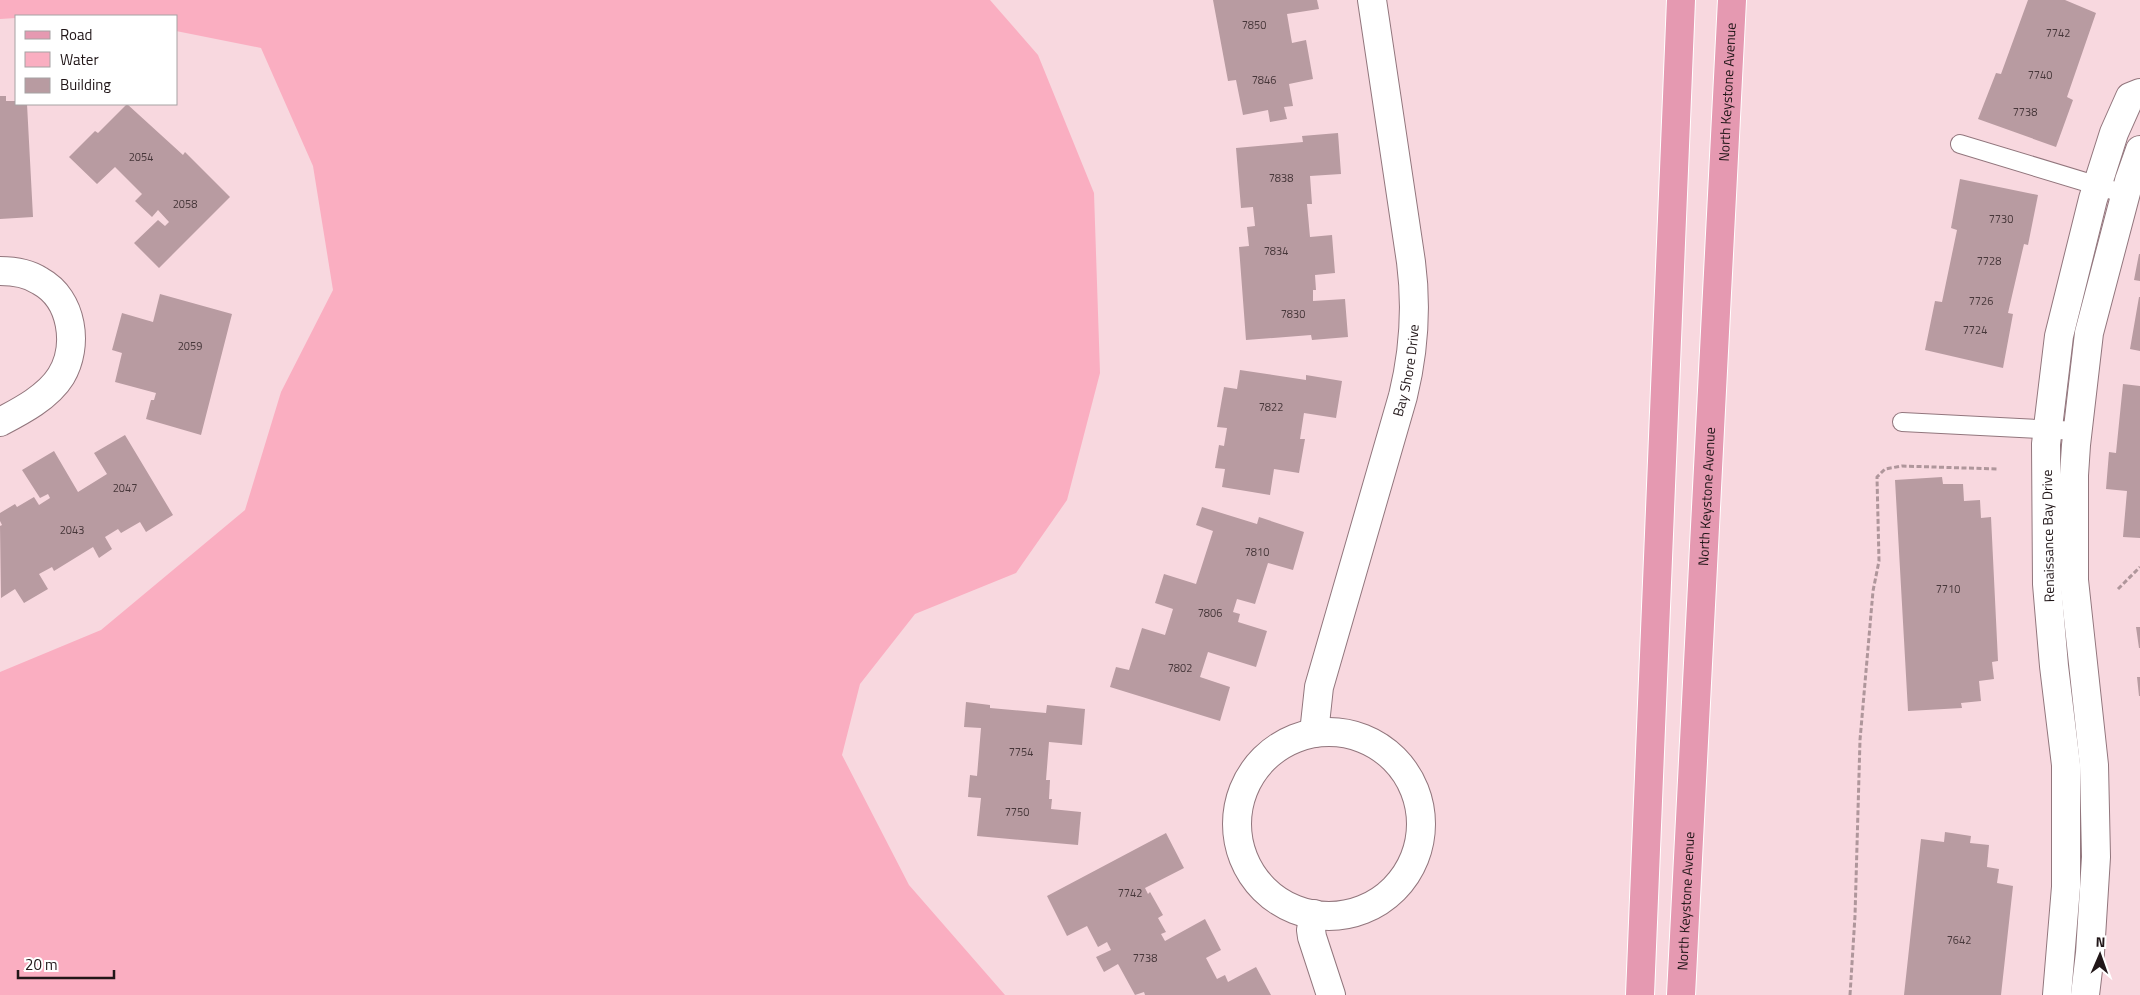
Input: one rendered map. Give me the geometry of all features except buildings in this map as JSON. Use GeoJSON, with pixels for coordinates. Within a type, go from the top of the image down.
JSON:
{"type":"FeatureCollection","features":[{"type":"Feature","properties":{"kind":"main road"},"geometry":{"type":"LineString","coordinates":[[1640,995],[1651,773],[1681,0]]}},
{"type":"Feature","properties":{"kind":"main road","name":"North Keystone Avenue"},"geometry":{"type":"LineString","coordinates":[[1681,995],[1732,0]]}},
{"type":"Feature","properties":{"kind":"street","name":"Bay Shore Drive"},"geometry":{"type":"LineString","coordinates":[[1314,733],[1319,686],[1410,370],[1415,329],[1411,262],[1372,0]]}},
{"type":"Feature","properties":{"kind":"street","name":"Renaissance Bay Drive"},"geometry":{"type":"LineString","coordinates":[[2057,995],[2066,886],[2066,764],[2054,666],[2047,584],[2046,473],[2048,430],[2060,336],[2097,185],[2114,133],[2130,97],[2140,93]]}},
{"type":"Feature","properties":{"kind":"street","name":"Renaissance Bay Drive"},"geometry":{"type":"LineString","coordinates":[[2085,995],[2090,953],[2096,856],[2094,765],[2074,580],[2074,475],[2089,333],[2126,194],[2140,150]]}},
{"type":"Feature","properties":{"kind":"street"},"geometry":{"type":"LineString","coordinates":[[0,271],[18,271],[46,285],[65,310],[72,339],[68,360],[60,377],[31,404],[0,422]]}},
{"type":"Feature","properties":{"kind":"street"},"geometry":{"type":"LineString","coordinates":[[1336,732],[1358,736],[1378,745],[1395,759],[1414,786],[1420,807],[1422,829],[1418,850],[1409,870],[1387,896],[1368,907],[1352,912],[1336,915],[1314,914],[1287,905],[1264,888],[1247,865],[1238,838],[1237,823],[1241,795],[1255,770],[1264,759],[1287,742],[1314,733],[1336,732]]}},
{"type":"Feature","properties":{"kind":"street"},"geometry":{"type":"LineString","coordinates":[[1314,914],[1311,930],[1312,937],[1331,995]]}},
{"type":"Feature","properties":{"kind":"lane"},"geometry":{"type":"LineString","coordinates":[[1960,144],[2126,194]]}},
{"type":"Feature","properties":{"kind":"lane"},"geometry":{"type":"LineString","coordinates":[[1902,422],[2078,431]]}},
{"type":"Feature","properties":{"kind":"path"},"geometry":{"type":"LineString","coordinates":[[1850,995],[1855,916],[1860,740],[1873,591],[1879,561],[1877,477],[1885,469],[1902,466],[1997,469]]}},
{"type":"Feature","properties":{"kind":"path"},"geometry":{"type":"LineString","coordinates":[[2118,589],[2140,567]]}},
{"type":"Feature","properties":{"kind":"water"},"geometry":{"type":"Polygon","coordinates":[[[0,0],[990,0],[1038,55],[1094,193],[1100,373],[1067,500],[1016,573],[915,614],[860,684],[842,755],[909,885],[1005,995],[0,995],[0,672],[101,630],[245,510],[281,392],[333,290],[313,166],[261,48],[178,31],[178,15],[15,15],[15,18],[0,19],[0,0]]]}}]}
